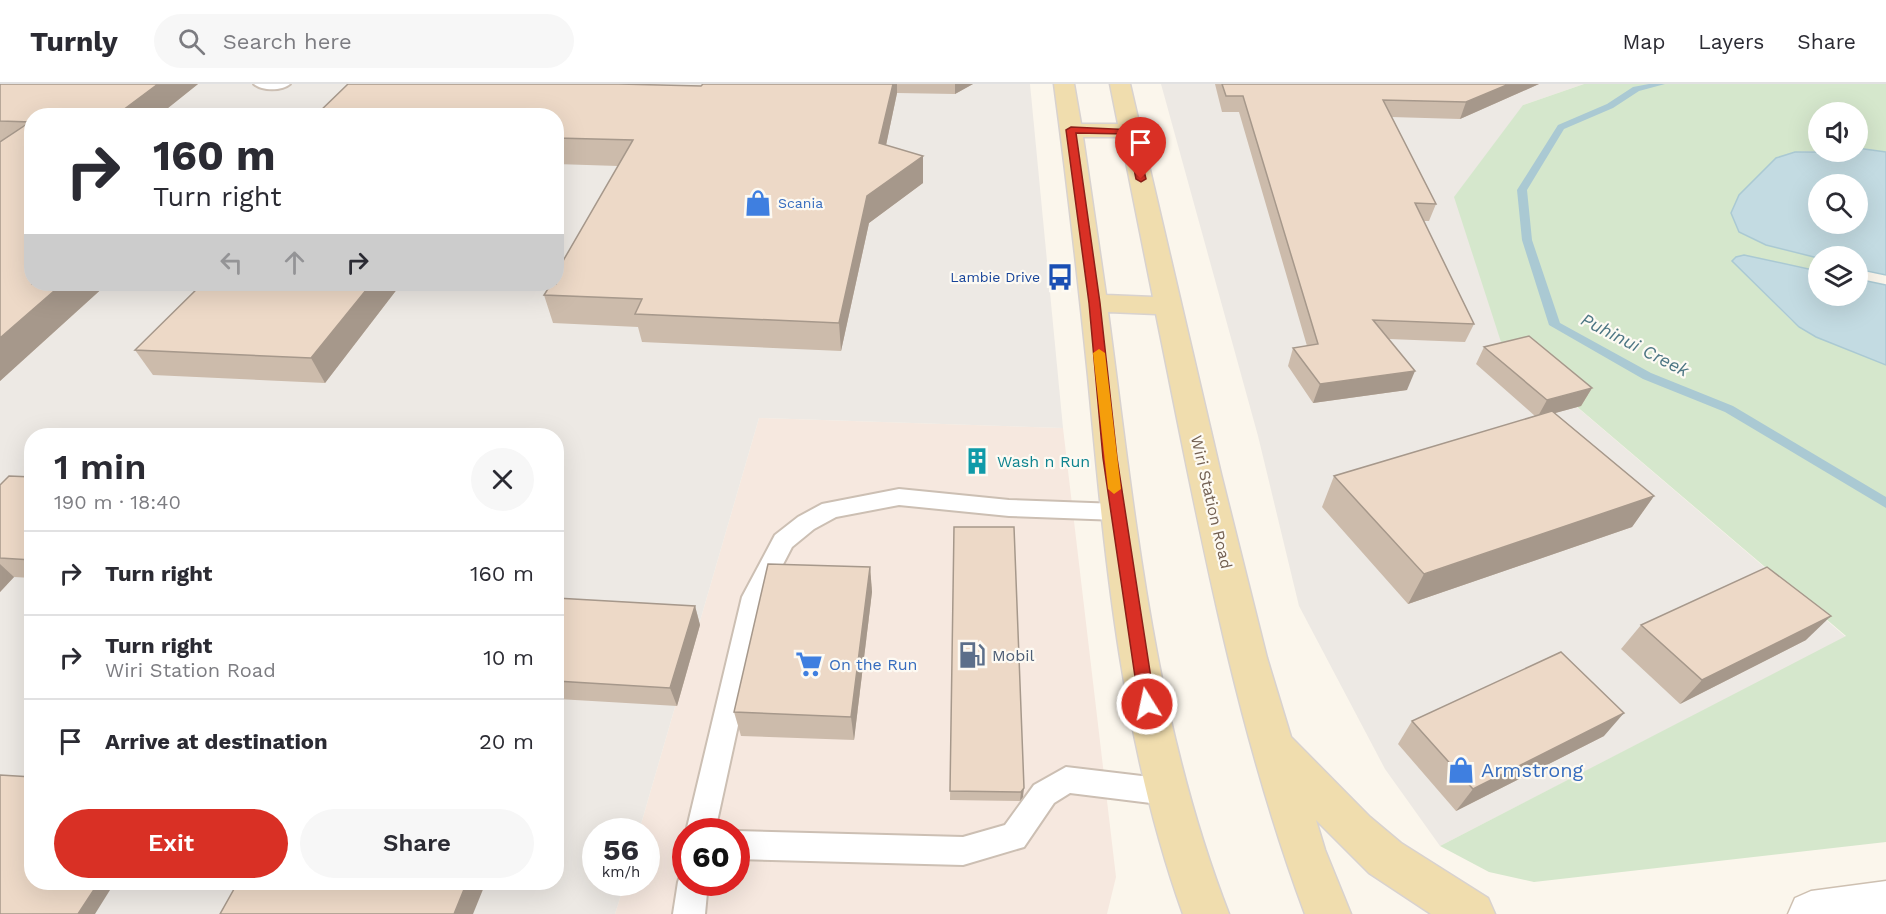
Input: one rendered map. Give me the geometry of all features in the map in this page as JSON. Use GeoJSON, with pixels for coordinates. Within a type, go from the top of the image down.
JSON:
{"type":"FeatureCollection","features":[{"type":"Feature","properties":{"kind":"main road"},"geometry":{"type":"LineString","coordinates":[[1064,84],[1094,303],[1118,512],[1145,693],[1167,792],[1198,906]]}},
{"type":"Feature","properties":{"kind":"main road","name":"Wiri Station Road"},"geometry":{"type":"LineString","coordinates":[[1120,84],[1248,658],[1276,749],[1303,850],[1328,914]]}},
{"type":"Feature","properties":{"kind":"main road"},"geometry":{"type":"LineString","coordinates":[[1071,130],[1131,131]]}},
{"type":"Feature","properties":{"kind":"main road"},"geometry":{"type":"LineString","coordinates":[[1094,303],[1169,306]]}},
{"type":"Feature","properties":{"kind":"main road"},"geometry":{"type":"LineString","coordinates":[[1276,749],[1355,831],[1385,858],[1472,914]]}},
{"type":"Feature","properties":{"kind":"main road"},"geometry":{"type":"LineString","coordinates":[[1811,914],[1886,904]]}},
{"type":"Feature","properties":{"kind":"lane"},"geometry":{"type":"LineString","coordinates":[[261,84],[283,84]]}},
{"type":"Feature","properties":{"kind":"lane"},"geometry":{"type":"LineString","coordinates":[[703,818],[754,597],[783,541],[806,523],[830,510],[898,497],[1009,508],[1118,512]]}},
{"type":"Feature","properties":{"kind":"lane"},"geometry":{"type":"LineString","coordinates":[[750,845],[963,851],[1014,837],[1044,794],[1066,780],[1167,792]]}},
{"type":"Feature","properties":{"kind":"lane"},"geometry":{"type":"LineString","coordinates":[[689,914],[691,896]]}},
{"type":"Feature","properties":{"kind":"shaded area"},"geometry":{"type":"Polygon","coordinates":[[[0,84],[1030,84],[1063,428],[759,418],[643,818],[582,818],[582,896],[621,896],[615,914],[0,914],[0,167],[24,255],[24,291],[564,291],[564,108],[24,108],[0,84]]]}},
{"type":"Feature","properties":{"kind":"shaded area"},"geometry":{"type":"Polygon","coordinates":[[[1161,84],[1584,84],[1523,105],[1501,342],[1846,637],[1440,846],[1385,769],[1299,606],[1258,436],[1161,84]]]}},
{"type":"Feature","properties":{"kind":"shaded area"},"geometry":{"type":"Polygon","coordinates":[[[759,418],[1063,428],[1116,877],[1107,914],[615,914],[621,896],[660,896],[660,818],[643,818],[759,418]]]}},
{"type":"Feature","properties":{"kind":"green space"},"geometry":{"type":"Polygon","coordinates":[[[1584,84],[1886,84],[1886,152],[1868,150],[1868,102],[1808,102],[1808,151],[1795,152],[1731,213],[1739,232],[1766,245],[1808,256],[1808,269],[1744,255],[1732,261],[1791,320],[1799,327],[1886,365],[1886,842],[1534,882],[1489,872],[1440,846],[1846,636],[1501,342],[1454,197],[1523,105],[1584,84]]]}},
{"type":"Feature","properties":{"kind":"water"},"geometry":{"type":"Polygon","coordinates":[[[1868,150],[1886,152],[1886,275],[1868,271],[1868,246],[1808,246],[1808,256],[1766,245],[1739,232],[1731,213],[1739,195],[1776,158],[1795,152],[1808,152],[1808,162],[1868,162],[1868,150]]]}},
{"type":"Feature","properties":{"kind":"water"},"geometry":{"type":"Polygon","coordinates":[[[1744,255],[1808,269],[1808,306],[1868,306],[1868,281],[1886,285],[1886,365],[1816,337],[1799,327],[1732,261],[1744,255]]]}},
{"type":"Feature","properties":{"kind":"building"},"geometry":{"type":"Polygon","coordinates":[[[0,84],[158,84],[126,108],[24,108],[24,122],[0,121],[0,84]]]}},
{"type":"Feature","properties":{"kind":"building","name":"Scania"},"geometry":{"type":"Polygon","coordinates":[[[348,84],[701,86],[703,84],[893,84],[879,143],[923,156],[867,196],[839,323],[635,314],[642,299],[544,295],[547,291],[564,291],[564,259],[633,140],[564,138],[564,108],[323,108],[348,84]]]}},
{"type":"Feature","properties":{"kind":"building"},"geometry":{"type":"Polygon","coordinates":[[[1222,84],[1509,84],[1466,102],[1383,100],[1436,204],[1415,203],[1474,324],[1373,320],[1415,371],[1320,384],[1293,348],[1318,344],[1243,96],[1226,96],[1222,84]]]}},
{"type":"Feature","properties":{"kind":"building"},"geometry":{"type":"Polygon","coordinates":[[[24,126],[24,291],[54,291],[0,338],[0,142],[24,126]]]}},
{"type":"Feature","properties":{"kind":"building"},"geometry":{"type":"Polygon","coordinates":[[[195,291],[365,291],[311,358],[135,350],[195,291]]]}},
{"type":"Feature","properties":{"kind":"building"},"geometry":{"type":"Polygon","coordinates":[[[1529,336],[1592,388],[1547,400],[1484,347],[1529,336]]]}},
{"type":"Feature","properties":{"kind":"building"},"geometry":{"type":"Polygon","coordinates":[[[1552,411],[1654,496],[1424,574],[1334,476],[1552,411]]]}},
{"type":"Feature","properties":{"kind":"building"},"geometry":{"type":"Polygon","coordinates":[[[9,476],[24,477],[24,560],[0,558],[0,485],[9,476]]]}},
{"type":"Feature","properties":{"kind":"building"},"geometry":{"type":"Polygon","coordinates":[[[954,527],[1014,527],[1024,788],[1021,792],[950,791],[954,527]]]}},
{"type":"Feature","properties":{"kind":"building","name":"On the Run"},"geometry":{"type":"Polygon","coordinates":[[[768,564],[870,567],[851,717],[734,712],[768,564]]]}},
{"type":"Feature","properties":{"kind":"building"},"geometry":{"type":"Polygon","coordinates":[[[1767,567],[1831,616],[1702,680],[1641,625],[1767,567]]]}},
{"type":"Feature","properties":{"kind":"building"},"geometry":{"type":"Polygon","coordinates":[[[564,598],[695,606],[670,688],[564,681],[564,598]]]}},
{"type":"Feature","properties":{"kind":"building"},"geometry":{"type":"Polygon","coordinates":[[[1561,652],[1624,713],[1473,789],[1412,721],[1561,652]]]}},
{"type":"Feature","properties":{"kind":"building"},"geometry":{"type":"Polygon","coordinates":[[[0,775],[24,776],[24,890],[94,890],[78,914],[0,914],[0,775]]]}},
{"type":"Feature","properties":{"kind":"building"},"geometry":{"type":"Polygon","coordinates":[[[234,890],[464,890],[454,914],[220,914],[234,890]]]}},
{"type":"Feature","properties":{"kind":"waterway","name":"Puhinui Creek"},"geometry":{"type":"LineString","coordinates":[[1661,84],[1636,89],[1610,106],[1561,127],[1522,190],[1527,240],[1555,325],[1647,376],[1729,409],[1886,503]]}},
{"type":"Feature","properties":{"kind":"slow traffic"},"geometry":{"type":"LineString","coordinates":[[1099,353],[1114,489]]}},
{"type":"Feature","properties":{"kind":"place","name":"Scania"},"geometry":{"type":"Point","coordinates":[758,203]}},
{"type":"Feature","properties":{"kind":"place","name":"Lambie Drive"},"geometry":{"type":"Point","coordinates":[1060,277]}},
{"type":"Feature","properties":{"kind":"place","name":"Wash n Run"},"geometry":{"type":"Point","coordinates":[977,461]}},
{"type":"Feature","properties":{"kind":"place","name":"Mobil"},"geometry":{"type":"Point","coordinates":[972,655]}},
{"type":"Feature","properties":{"kind":"place","name":"On the Run"},"geometry":{"type":"Point","coordinates":[809,664]}},
{"type":"Feature","properties":{"kind":"place","name":"Armstrong"},"geometry":{"type":"Point","coordinates":[1461,770]}},
{"type":"Feature","properties":{"kind":"route"},"geometry":{"type":"LineString","coordinates":[[1141,179],[1131,131],[1071,130],[1094,303],[1110,458],[1147,704]]}}]}
